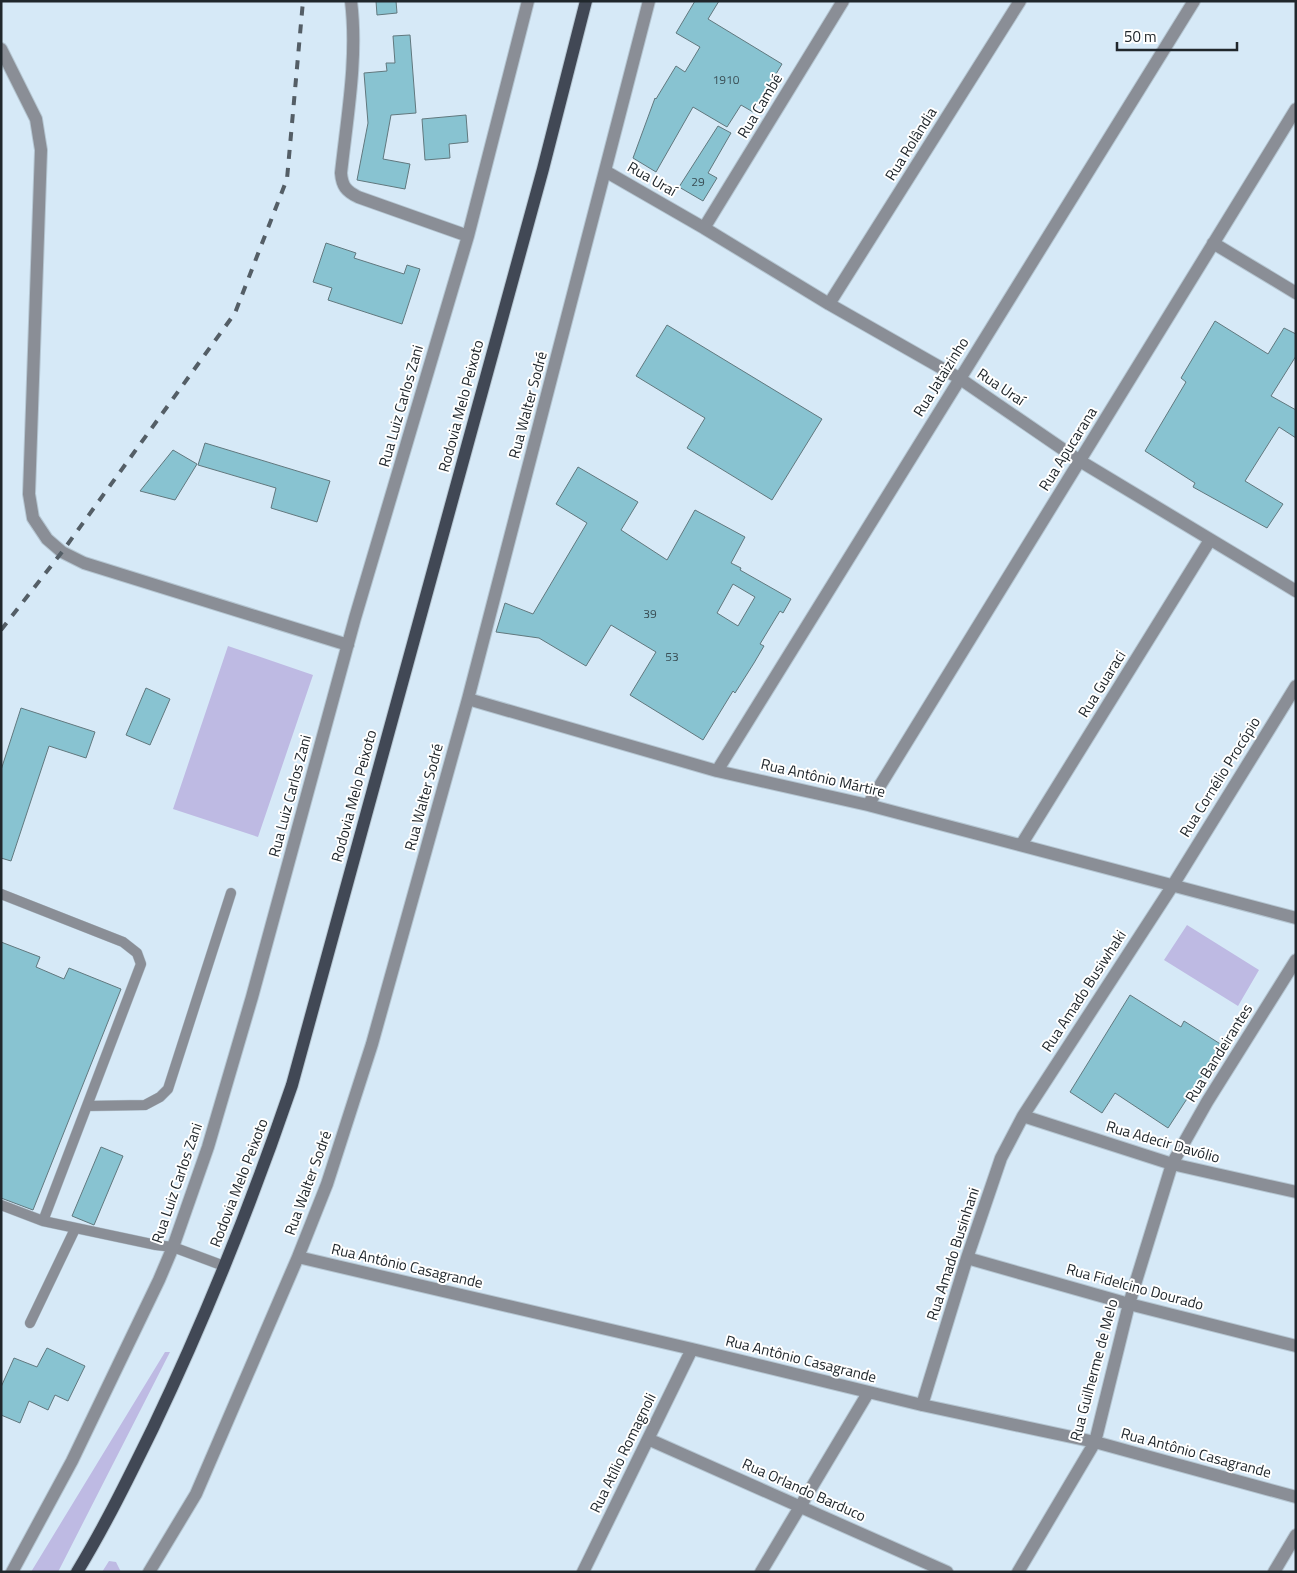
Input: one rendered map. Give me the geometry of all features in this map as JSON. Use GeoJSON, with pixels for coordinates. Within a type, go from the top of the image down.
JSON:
{"type":"FeatureCollection","features":[{"type":"Feature","properties":{"kind":"main road","name":"Rodovia Melo Peixoto"},"geometry":{"type":"LineString","coordinates":[[77,1572],[131,1473],[193,1342],[264,1167],[292,1085],[537,189],[586,1]]}},
{"type":"Feature","properties":{"kind":"street"},"geometry":{"type":"LineString","coordinates":[[351,1],[353,46],[350,94],[340,174],[342,185],[349,193],[468,236]]}},
{"type":"Feature","properties":{"kind":"street","name":"Rua Luiz Carlos Zani"},"geometry":{"type":"LineString","coordinates":[[12,1572],[72,1461],[160,1280],[208,1147],[252,997],[348,645],[468,236],[528,1]]}},
{"type":"Feature","properties":{"kind":"street","name":"Rua Walter Sodré"},"geometry":{"type":"LineString","coordinates":[[149,1572],[196,1494],[298,1257],[327,1184],[372,1044],[468,699],[649,1]]}},
{"type":"Feature","properties":{"kind":"street","name":"Rua Cambé"},"geometry":{"type":"LineString","coordinates":[[704,228],[843,1]]}},
{"type":"Feature","properties":{"kind":"street","name":"Rua Rolândia"},"geometry":{"type":"LineString","coordinates":[[829,304],[1020,1]]}},
{"type":"Feature","properties":{"kind":"street","name":"Rua Jataizinho"},"geometry":{"type":"LineString","coordinates":[[717,771],[1194,1]]}},
{"type":"Feature","properties":{"kind":"street"},"geometry":{"type":"LineString","coordinates":[[1,49],[36,120],[41,150],[29,494],[33,518],[47,539],[62,552],[84,563],[348,645]]}},
{"type":"Feature","properties":{"kind":"street","name":"Rua Apucarana"},"geometry":{"type":"LineString","coordinates":[[868,805],[1296,109]]}},
{"type":"Feature","properties":{"kind":"street","name":"Rua Uraí"},"geometry":{"type":"LineString","coordinates":[[605,171],[704,228],[829,304],[960,378],[1080,461],[1296,591]]}},
{"type":"Feature","properties":{"kind":"street"},"geometry":{"type":"LineString","coordinates":[[1213,243],[1296,293]]}},
{"type":"Feature","properties":{"kind":"street","name":"Rua Guaraci"},"geometry":{"type":"LineString","coordinates":[[1021,845],[1210,540]]}},
{"type":"Feature","properties":{"kind":"street","name":"Rua Cornélio Procópio"},"geometry":{"type":"LineString","coordinates":[[1173,885],[1296,686]]}},
{"type":"Feature","properties":{"kind":"street","name":"Rua Antônio Mártire"},"geometry":{"type":"LineString","coordinates":[[468,699],[717,771],[868,805],[1296,918]]}},
{"type":"Feature","properties":{"kind":"street","name":"Rua Amado Busiwhaki"},"geometry":{"type":"LineString","coordinates":[[1023,1116],[1173,885]]}},
{"type":"Feature","properties":{"kind":"street","name":"Rua Bandeirantes"},"geometry":{"type":"LineString","coordinates":[[1172,1164],[1207,1102],[1296,960]]}},
{"type":"Feature","properties":{"kind":"street","name":"Rua Adecir Davólio"},"geometry":{"type":"LineString","coordinates":[[1023,1116],[1172,1164],[1296,1192]]}},
{"type":"Feature","properties":{"kind":"street","name":"Rua Amado Businhani"},"geometry":{"type":"LineString","coordinates":[[922,1405],[967,1258],[1001,1158],[1023,1116]]}},
{"type":"Feature","properties":{"kind":"street","name":"Rua Guilherme de Melo"},"geometry":{"type":"LineString","coordinates":[[1018,1572],[1095,1442],[1129,1304],[1172,1164]]}},
{"type":"Feature","properties":{"kind":"street","name":"Rua Antônio Casagrande"},"geometry":{"type":"LineString","coordinates":[[298,1257],[922,1405],[1095,1442],[1296,1497]]}},
{"type":"Feature","properties":{"kind":"street","name":"Rua Fidelcino Dourado"},"geometry":{"type":"LineString","coordinates":[[967,1258],[1129,1304],[1296,1346]]}},
{"type":"Feature","properties":{"kind":"street","name":"Rua Atílio Romagnoli"},"geometry":{"type":"LineString","coordinates":[[583,1572],[692,1349]]}},
{"type":"Feature","properties":{"kind":"street"},"geometry":{"type":"LineString","coordinates":[[761,1572],[868,1392]]}},
{"type":"Feature","properties":{"kind":"street","name":"Rua Orlando Barduco"},"geometry":{"type":"LineString","coordinates":[[648,1439],[947,1572]]}},
{"type":"Feature","properties":{"kind":"street"},"geometry":{"type":"LineString","coordinates":[[1274,1572],[1296,1536]]}},
{"type":"Feature","properties":{"kind":"lane"},"geometry":{"type":"LineString","coordinates":[[87,1106],[144,1105],[160,1097],[168,1088],[230,892]]}},
{"type":"Feature","properties":{"kind":"lane"},"geometry":{"type":"LineString","coordinates":[[1,894],[123,942],[136,953],[141,964],[43,1221]]}},
{"type":"Feature","properties":{"kind":"lane"},"geometry":{"type":"LineString","coordinates":[[1,1205],[43,1221],[75,1229],[173,1247],[224,1266]]}},
{"type":"Feature","properties":{"kind":"lane"},"geometry":{"type":"LineString","coordinates":[[30,1322],[75,1229]]}},
{"type":"Feature","properties":{"kind":"shaded area"},"geometry":{"type":"Polygon","coordinates":[[[228,646],[313,675],[258,837],[173,809],[228,646]]]}},
{"type":"Feature","properties":{"kind":"shaded area"},"geometry":{"type":"Polygon","coordinates":[[[1187,925],[1259,970],[1238,1006],[1164,960],[1187,925]]]}},
{"type":"Feature","properties":{"kind":"shaded area"},"geometry":{"type":"Polygon","coordinates":[[[165,1352],[170,1352],[58,1572],[31,1572],[165,1352]]]}},
{"type":"Feature","properties":{"kind":"shaded area"},"geometry":{"type":"Polygon","coordinates":[[[109,1561],[116,1562],[121,1572],[102,1572],[109,1561]]]}},
{"type":"Feature","properties":{"kind":"building"},"geometry":{"type":"Polygon","coordinates":[[[376,1],[396,1],[397,13],[377,15],[376,1]]]}},
{"type":"Feature","properties":{"kind":"building"},"geometry":{"type":"Polygon","coordinates":[[[695,1],[719,1],[708,19],[782,64],[753,112],[741,105],[727,127],[693,107],[656,172],[633,158],[655,98],[676,66],[685,72],[700,47],[676,33],[695,1]]]}},
{"type":"Feature","properties":{"kind":"building"},"geometry":{"type":"Polygon","coordinates":[[[410,35],[416,113],[391,115],[383,159],[410,164],[405,189],[357,180],[368,123],[364,73],[387,71],[386,63],[395,63],[393,36],[410,35]]]}},
{"type":"Feature","properties":{"kind":"building"},"geometry":{"type":"Polygon","coordinates":[[[466,115],[468,142],[449,144],[450,158],[425,160],[422,119],[466,115]]]}},
{"type":"Feature","properties":{"kind":"building"},"geometry":{"type":"Polygon","coordinates":[[[718,126],[731,133],[708,173],[717,178],[703,201],[679,187],[718,126]]]}},
{"type":"Feature","properties":{"kind":"building"},"geometry":{"type":"Polygon","coordinates":[[[326,243],[356,253],[354,258],[404,274],[407,265],[420,269],[402,324],[328,300],[332,288],[313,282],[326,243]]]}},
{"type":"Feature","properties":{"kind":"building"},"geometry":{"type":"Polygon","coordinates":[[[1215,321],[1268,354],[1284,328],[1296,334],[1296,356],[1271,396],[1296,410],[1296,438],[1279,427],[1245,481],[1283,504],[1267,528],[1193,487],[1195,483],[1145,451],[1186,382],[1181,378],[1215,321]]]}},
{"type":"Feature","properties":{"kind":"building"},"geometry":{"type":"Polygon","coordinates":[[[667,325],[822,419],[772,500],[687,448],[705,418],[636,376],[667,325]]]}},
{"type":"Feature","properties":{"kind":"building"},"geometry":{"type":"Polygon","coordinates":[[[205,443],[330,481],[317,522],[271,508],[276,488],[198,465],[205,443]]]}},
{"type":"Feature","properties":{"kind":"building"},"geometry":{"type":"Polygon","coordinates":[[[173,450],[197,464],[175,500],[140,491],[173,450]]]}},
{"type":"Feature","properties":{"kind":"building"},"geometry":{"type":"Polygon","coordinates":[[[578,467],[638,502],[621,530],[667,560],[695,510],[745,537],[731,563],[791,599],[783,613],[780,611],[760,644],[764,646],[754,663],[735,693],[733,691],[703,740],[630,695],[656,652],[611,625],[586,666],[539,638],[496,632],[505,603],[533,614],[587,523],[556,504],[578,467]],[[733,584],[717,613],[738,626],[755,597],[733,584]]]}},
{"type":"Feature","properties":{"kind":"building"},"geometry":{"type":"Polygon","coordinates":[[[146,688],[170,699],[150,745],[126,735],[146,688]]]}},
{"type":"Feature","properties":{"kind":"building"},"geometry":{"type":"Polygon","coordinates":[[[21,708],[95,732],[86,758],[49,746],[11,861],[1,858],[1,770],[21,708]]]}},
{"type":"Feature","properties":{"kind":"building"},"geometry":{"type":"Polygon","coordinates":[[[1,942],[40,957],[36,967],[64,979],[69,968],[121,989],[33,1210],[1,1198],[1,942]]]}},
{"type":"Feature","properties":{"kind":"building"},"geometry":{"type":"Polygon","coordinates":[[[1130,995],[1181,1027],[1184,1021],[1222,1045],[1168,1128],[1115,1093],[1102,1113],[1070,1092],[1130,995]]]}},
{"type":"Feature","properties":{"kind":"building"},"geometry":{"type":"Polygon","coordinates":[[[101,1147],[123,1156],[94,1225],[72,1216],[101,1147]]]}},
{"type":"Feature","properties":{"kind":"building"},"geometry":{"type":"Polygon","coordinates":[[[47,1348],[85,1366],[68,1401],[55,1395],[48,1410],[29,1401],[20,1423],[1,1415],[1,1387],[14,1358],[37,1367],[47,1348]]]}},
{"type":"Feature","properties":{"kind":"railway"},"geometry":{"type":"LineString","coordinates":[[1,630],[62,552],[235,313],[287,179],[303,1]]}}]}
